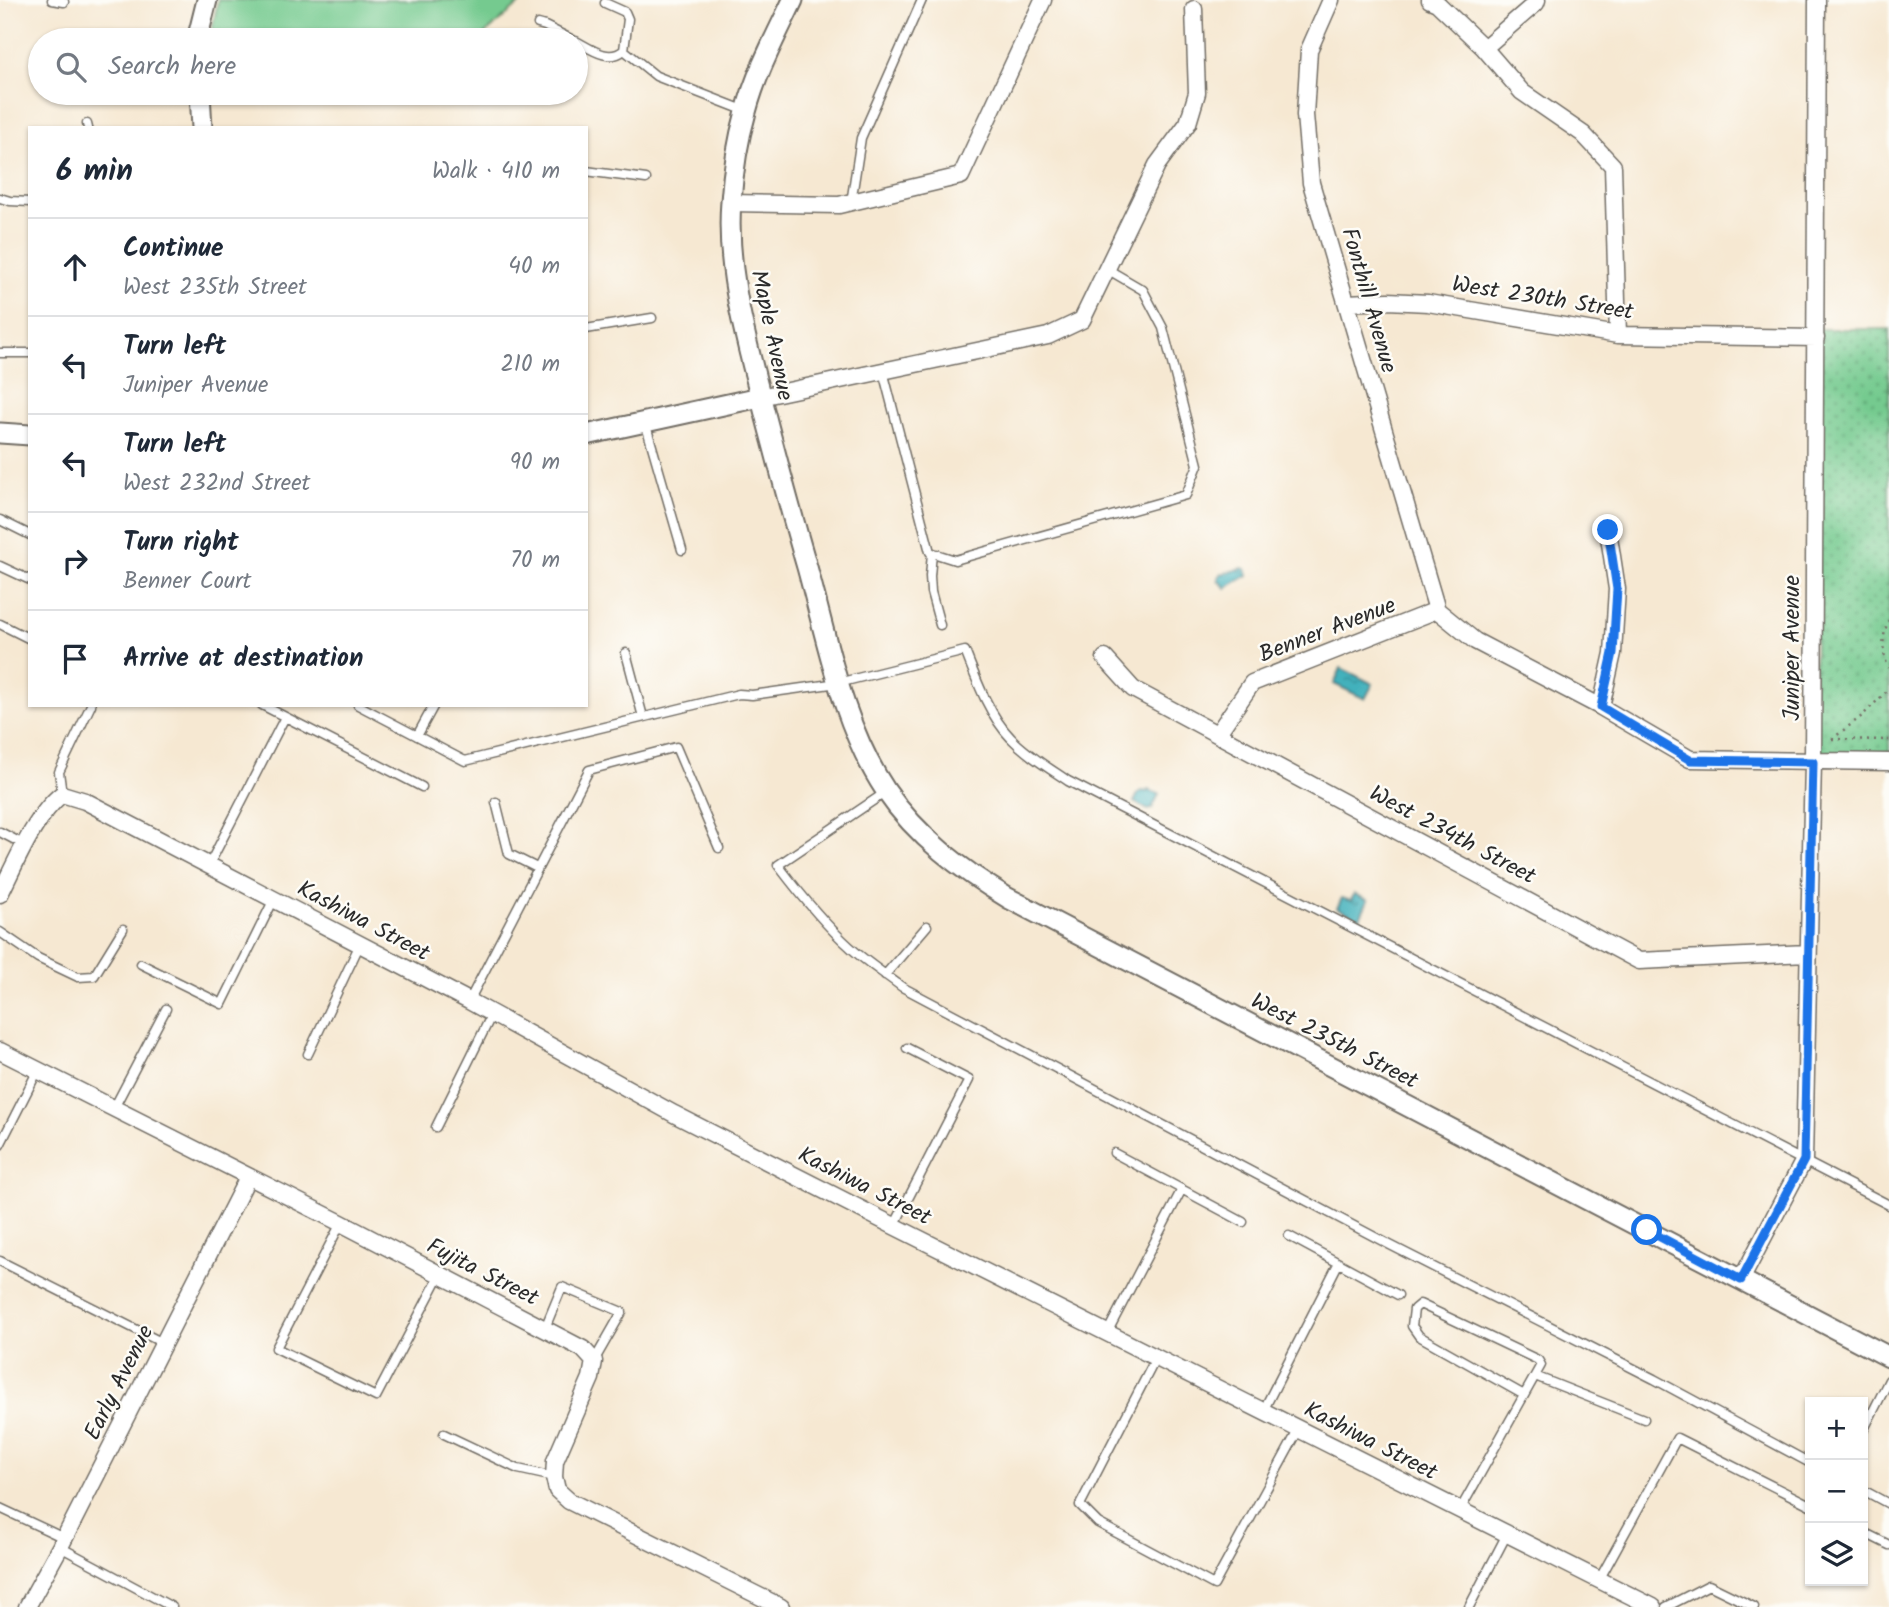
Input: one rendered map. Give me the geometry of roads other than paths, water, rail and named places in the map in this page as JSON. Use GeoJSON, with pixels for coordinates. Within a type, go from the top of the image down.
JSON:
{"type":"FeatureCollection","features":[{"type":"Feature","properties":{"kind":"street"},"geometry":{"type":"LineString","coordinates":[[200,28],[207,0]]}},
{"type":"Feature","properties":{"kind":"street","name":"Maple Avenue"},"geometry":{"type":"LineString","coordinates":[[793,0],[757,79],[746,111],[734,173],[731,246],[741,317],[779,470],[838,682]]}},
{"type":"Feature","properties":{"kind":"street"},"geometry":{"type":"LineString","coordinates":[[731,203],[839,205],[961,176],[1043,0]]}},
{"type":"Feature","properties":{"kind":"street","name":"Fonthill Avenue"},"geometry":{"type":"LineString","coordinates":[[1331,0],[1309,50],[1305,115],[1311,183],[1437,610]]}},
{"type":"Feature","properties":{"kind":"street"},"geometry":{"type":"LineString","coordinates":[[1430,0],[1437,3],[1484,48],[1522,92],[1583,134],[1613,166],[1618,335]]}},
{"type":"Feature","properties":{"kind":"street"},"geometry":{"type":"LineString","coordinates":[[1484,48],[1537,0]]}},
{"type":"Feature","properties":{"kind":"street","name":"Juniper Avenue"},"geometry":{"type":"LineString","coordinates":[[1741,1280],[1804,1160],[1813,762],[1817,0]]}},
{"type":"Feature","properties":{"kind":"street"},"geometry":{"type":"LineString","coordinates":[[588,435],[1048,336],[1082,320],[1157,165],[1188,123],[1197,93],[1194,9]]}},
{"type":"Feature","properties":{"kind":"street"},"geometry":{"type":"LineString","coordinates":[[201,105],[202,126]]}},
{"type":"Feature","properties":{"kind":"street","name":"West 230th Street"},"geometry":{"type":"LineString","coordinates":[[1347,303],[1428,303],[1618,335],[1816,338]]}},
{"type":"Feature","properties":{"kind":"street"},"geometry":{"type":"LineString","coordinates":[[0,433],[28,435]]}},
{"type":"Feature","properties":{"kind":"street"},"geometry":{"type":"LineString","coordinates":[[1601,707],[1613,653],[1617,589],[1608,530]]}},
{"type":"Feature","properties":{"kind":"street"},"geometry":{"type":"LineString","coordinates":[[1437,610],[1475,641],[1601,707],[1690,760],[1889,762]]}},
{"type":"Feature","properties":{"kind":"street","name":"Benner Avenue"},"geometry":{"type":"LineString","coordinates":[[1218,733],[1252,683],[1437,610]]}},
{"type":"Feature","properties":{"kind":"street","name":"West 234th Street"},"geometry":{"type":"LineString","coordinates":[[1105,658],[1133,689],[1639,961],[1807,953]]}},
{"type":"Feature","properties":{"kind":"street","name":"West 235th Street"},"geometry":{"type":"LineString","coordinates":[[838,682],[863,751],[887,792],[906,816],[947,857],[971,876],[1889,1357]]}},
{"type":"Feature","properties":{"kind":"street"},"geometry":{"type":"LineString","coordinates":[[0,894],[51,802],[62,794]]}},
{"type":"Feature","properties":{"kind":"street","name":"Kashiwa Street"},"geometry":{"type":"LineString","coordinates":[[62,794],[85,801],[209,865],[469,1001],[674,1114],[1653,1607]]}},
{"type":"Feature","properties":{"kind":"street","name":"Fujita Street"},"geometry":{"type":"LineString","coordinates":[[0,1051],[545,1328],[583,1349],[594,1361]]}},
{"type":"Feature","properties":{"kind":"street","name":"Early Avenue"},"geometry":{"type":"LineString","coordinates":[[27,1607],[248,1177]]}},
{"type":"Feature","properties":{"kind":"street"},"geometry":{"type":"LineString","coordinates":[[594,1361],[591,1378],[555,1461],[557,1490],[569,1501],[781,1607]]}},
{"type":"Feature","properties":{"kind":"lane"},"geometry":{"type":"LineString","coordinates":[[52,0],[64,2]]}},
{"type":"Feature","properties":{"kind":"lane"},"geometry":{"type":"LineString","coordinates":[[851,202],[861,138],[922,0]]}},
{"type":"Feature","properties":{"kind":"lane"},"geometry":{"type":"LineString","coordinates":[[588,47],[608,57],[618,56],[624,50],[628,19],[625,12],[606,3]]}},
{"type":"Feature","properties":{"kind":"lane"},"geometry":{"type":"LineString","coordinates":[[538,24],[549,28]]}},
{"type":"Feature","properties":{"kind":"lane"},"geometry":{"type":"LineString","coordinates":[[624,50],[656,76],[746,111]]}},
{"type":"Feature","properties":{"kind":"lane"},"geometry":{"type":"LineString","coordinates":[[588,171],[646,178]]}},
{"type":"Feature","properties":{"kind":"lane"},"geometry":{"type":"LineString","coordinates":[[0,198],[28,202]]}},
{"type":"Feature","properties":{"kind":"lane"},"geometry":{"type":"LineString","coordinates":[[883,371],[930,552],[955,560],[1186,495],[1198,465],[1163,328],[1143,290],[1107,269]]}},
{"type":"Feature","properties":{"kind":"lane"},"geometry":{"type":"LineString","coordinates":[[588,329],[652,318]]}},
{"type":"Feature","properties":{"kind":"lane"},"geometry":{"type":"LineString","coordinates":[[0,353],[28,353]]}},
{"type":"Feature","properties":{"kind":"lane"},"geometry":{"type":"LineString","coordinates":[[645,422],[682,550]]}},
{"type":"Feature","properties":{"kind":"lane"},"geometry":{"type":"LineString","coordinates":[[0,520],[28,534]]}},
{"type":"Feature","properties":{"kind":"lane"},"geometry":{"type":"LineString","coordinates":[[932,552],[931,592],[940,625]]}},
{"type":"Feature","properties":{"kind":"lane"},"geometry":{"type":"LineString","coordinates":[[0,566],[28,579]]}},
{"type":"Feature","properties":{"kind":"lane"},"geometry":{"type":"LineString","coordinates":[[0,624],[28,638]]}},
{"type":"Feature","properties":{"kind":"lane"},"geometry":{"type":"LineString","coordinates":[[362,707],[465,761],[739,694],[751,695],[838,682],[965,651],[992,712],[1010,738],[1068,781],[1889,1205]]}},
{"type":"Feature","properties":{"kind":"lane"},"geometry":{"type":"LineString","coordinates":[[625,653],[643,717]]}},
{"type":"Feature","properties":{"kind":"lane"},"geometry":{"type":"LineString","coordinates":[[62,794],[60,772],[90,707]]}},
{"type":"Feature","properties":{"kind":"lane"},"geometry":{"type":"LineString","coordinates":[[266,707],[422,787]]}},
{"type":"Feature","properties":{"kind":"lane"},"geometry":{"type":"LineString","coordinates":[[417,736],[432,707]]}},
{"type":"Feature","properties":{"kind":"lane"},"geometry":{"type":"LineString","coordinates":[[209,865],[285,717]]}},
{"type":"Feature","properties":{"kind":"lane"},"geometry":{"type":"LineString","coordinates":[[469,1001],[589,770],[676,747],[719,848]]}},
{"type":"Feature","properties":{"kind":"lane"},"geometry":{"type":"LineString","coordinates":[[887,792],[778,865],[807,904],[850,947],[885,975],[902,987],[1111,1098],[1390,1245],[1654,1379],[1805,1460]]}},
{"type":"Feature","properties":{"kind":"lane"},"geometry":{"type":"LineString","coordinates":[[496,802],[509,853],[537,868]]}},
{"type":"Feature","properties":{"kind":"lane"},"geometry":{"type":"LineString","coordinates":[[0,832],[25,845]]}},
{"type":"Feature","properties":{"kind":"lane"},"geometry":{"type":"LineString","coordinates":[[141,964],[222,1004],[274,899]]}},
{"type":"Feature","properties":{"kind":"lane"},"geometry":{"type":"LineString","coordinates":[[885,975],[927,926]]}},
{"type":"Feature","properties":{"kind":"lane"},"geometry":{"type":"LineString","coordinates":[[0,932],[38,958],[78,977],[94,976],[123,929]]}},
{"type":"Feature","properties":{"kind":"lane"},"geometry":{"type":"LineString","coordinates":[[308,1054],[360,944]]}},
{"type":"Feature","properties":{"kind":"lane"},"geometry":{"type":"LineString","coordinates":[[114,1108],[166,1009]]}},
{"type":"Feature","properties":{"kind":"lane"},"geometry":{"type":"LineString","coordinates":[[436,1128],[492,1014]]}},
{"type":"Feature","properties":{"kind":"lane"},"geometry":{"type":"LineString","coordinates":[[894,1226],[969,1080],[908,1048]]}},
{"type":"Feature","properties":{"kind":"lane"},"geometry":{"type":"LineString","coordinates":[[0,1145],[38,1070]]}},
{"type":"Feature","properties":{"kind":"lane"},"geometry":{"type":"LineString","coordinates":[[1114,1153],[1243,1222]]}},
{"type":"Feature","properties":{"kind":"lane"},"geometry":{"type":"LineString","coordinates":[[1107,1333],[1182,1189]]}},
{"type":"Feature","properties":{"kind":"lane"},"geometry":{"type":"LineString","coordinates":[[341,1223],[276,1348],[376,1397],[440,1275]]}},
{"type":"Feature","properties":{"kind":"lane"},"geometry":{"type":"LineString","coordinates":[[1289,1236],[1398,1295]]}},
{"type":"Feature","properties":{"kind":"lane"},"geometry":{"type":"LineString","coordinates":[[0,1262],[164,1343]]}},
{"type":"Feature","properties":{"kind":"lane"},"geometry":{"type":"LineString","coordinates":[[1263,1411],[1338,1264]]}},
{"type":"Feature","properties":{"kind":"lane"},"geometry":{"type":"LineString","coordinates":[[545,1328],[562,1287],[622,1312],[594,1361]]}},
{"type":"Feature","properties":{"kind":"lane"},"geometry":{"type":"LineString","coordinates":[[1460,1510],[1541,1366],[1538,1360],[1420,1304],[1414,1309],[1412,1326],[1419,1336],[1524,1395]]}},
{"type":"Feature","properties":{"kind":"lane"},"geometry":{"type":"LineString","coordinates":[[1156,1357],[1080,1505],[1098,1524],[1214,1585],[1299,1429]]}},
{"type":"Feature","properties":{"kind":"lane"},"geometry":{"type":"LineString","coordinates":[[1535,1376],[1644,1419]]}},
{"type":"Feature","properties":{"kind":"lane"},"geometry":{"type":"LineString","coordinates":[[1868,1421],[1889,1380]]}},
{"type":"Feature","properties":{"kind":"lane"},"geometry":{"type":"LineString","coordinates":[[444,1434],[518,1469],[554,1476]]}},
{"type":"Feature","properties":{"kind":"lane"},"geometry":{"type":"LineString","coordinates":[[1600,1580],[1677,1438],[1805,1503]]}},
{"type":"Feature","properties":{"kind":"lane"},"geometry":{"type":"LineString","coordinates":[[1868,1493],[1889,1504]]}},
{"type":"Feature","properties":{"kind":"lane"},"geometry":{"type":"LineString","coordinates":[[0,1508],[172,1607]]}},
{"type":"Feature","properties":{"kind":"lane"},"geometry":{"type":"LineString","coordinates":[[1468,1607],[1507,1534]]}},
{"type":"Feature","properties":{"kind":"lane"},"geometry":{"type":"LineString","coordinates":[[1868,1534],[1889,1545]]}},
{"type":"Feature","properties":{"kind":"lane"},"geometry":{"type":"LineString","coordinates":[[1666,1607],[1709,1585],[1754,1607]]}},
{"type":"Feature","properties":{"kind":"water"},"geometry":{"type":"Polygon","coordinates":[[[1243,568],[1248,575],[1226,588],[1218,580],[1221,574],[1243,568]]]}},
{"type":"Feature","properties":{"kind":"water"},"geometry":{"type":"Polygon","coordinates":[[[1341,668],[1373,684],[1365,699],[1334,684],[1341,668]]]}},
{"type":"Feature","properties":{"kind":"water"},"geometry":{"type":"Polygon","coordinates":[[[1148,790],[1159,794],[1152,809],[1148,810],[1134,802],[1139,792],[1148,790]]]}},
{"type":"Feature","properties":{"kind":"water"},"geometry":{"type":"Polygon","coordinates":[[[1354,894],[1368,900],[1360,918],[1337,908],[1342,898],[1351,901],[1354,894]]]}}]}
